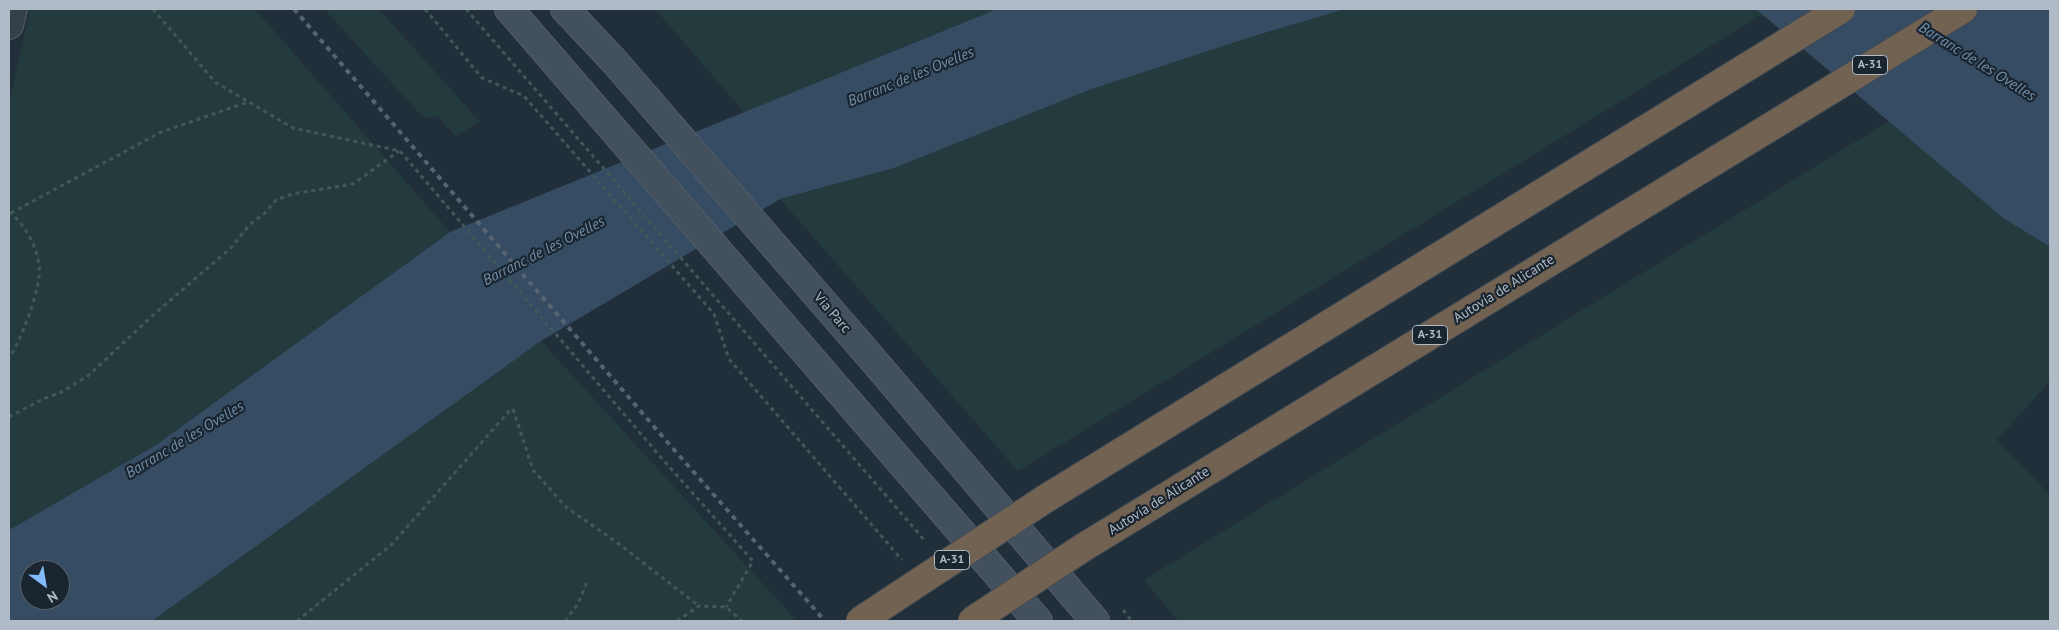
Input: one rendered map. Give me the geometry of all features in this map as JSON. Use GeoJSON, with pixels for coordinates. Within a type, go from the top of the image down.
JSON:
{"type":"FeatureCollection","features":[{"type":"Feature","properties":{"kind":"highway","name":"A-31"},"geometry":{"type":"LineString","coordinates":[[860,621],[1045,499],[1841,9]]}},
{"type":"Feature","properties":{"kind":"highway","name":"Autovía de Alicante"},"geometry":{"type":"LineString","coordinates":[[972,621],[1084,548],[1963,9]]}},
{"type":"Feature","properties":{"kind":"main road"},"geometry":{"type":"LineString","coordinates":[[509,9],[1038,621]]}},
{"type":"Feature","properties":{"kind":"main road","name":"Via Parc"},"geometry":{"type":"LineString","coordinates":[[565,9],[614,61],[1095,621]]}},
{"type":"Feature","properties":{"kind":"street"},"geometry":{"type":"LineString","coordinates":[[9,25],[13,9]]}},
{"type":"Feature","properties":{"kind":"path"},"geometry":{"type":"LineString","coordinates":[[153,9],[215,82],[293,128],[400,151],[658,454],[753,561],[726,607]]}},
{"type":"Feature","properties":{"kind":"path"},"geometry":{"type":"LineString","coordinates":[[425,9],[482,78],[524,96],[714,314],[729,359],[903,561]]}},
{"type":"Feature","properties":{"kind":"path"},"geometry":{"type":"LineString","coordinates":[[466,9],[719,300],[930,547]]}},
{"type":"Feature","properties":{"kind":"path"},"geometry":{"type":"LineString","coordinates":[[9,358],[16,348],[36,293],[40,265],[31,238],[10,213],[161,132],[248,102]]}},
{"type":"Feature","properties":{"kind":"path"},"geometry":{"type":"LineString","coordinates":[[9,417],[64,390],[88,375],[232,246],[249,225],[265,213],[276,200],[292,194],[353,184],[400,151]]}},
{"type":"Feature","properties":{"kind":"path"},"geometry":{"type":"LineString","coordinates":[[297,621],[391,545],[512,408],[533,470],[567,508],[615,541],[699,606],[726,607],[742,621]]}},
{"type":"Feature","properties":{"kind":"path"},"geometry":{"type":"LineString","coordinates":[[565,621],[578,604],[588,579]]}},
{"type":"Feature","properties":{"kind":"path"},"geometry":{"type":"LineString","coordinates":[[677,621],[699,606]]}},
{"type":"Feature","properties":{"kind":"green space"},"geometry":{"type":"Polygon","coordinates":[[[30,9],[255,9],[450,232],[156,445],[9,530],[9,103],[30,9]]]}},
{"type":"Feature","properties":{"kind":"green space"},"geometry":{"type":"Polygon","coordinates":[[[324,9],[379,9],[480,122],[456,136],[437,116],[424,118],[324,9]]]}},
{"type":"Feature","properties":{"kind":"green space"},"geometry":{"type":"Polygon","coordinates":[[[655,9],[997,9],[744,112],[655,9]]]}},
{"type":"Feature","properties":{"kind":"green space"},"geometry":{"type":"Polygon","coordinates":[[[1345,9],[1756,9],[1763,14],[1018,471],[780,199],[894,168],[1089,90],[1251,37],[1345,9]]]}},
{"type":"Feature","properties":{"kind":"green space"},"geometry":{"type":"Polygon","coordinates":[[[1889,121],[2003,218],[2050,247],[2050,381],[1997,440],[2050,495],[2050,621],[1178,621],[1144,580],[1889,121]]]}},
{"type":"Feature","properties":{"kind":"green space"},"geometry":{"type":"Polygon","coordinates":[[[541,341],[797,621],[152,621],[541,341]]]}},
{"type":"Feature","properties":{"kind":"water","name":"Barranc de les Ovelles"},"geometry":{"type":"Polygon","coordinates":[[[997,9],[1345,9],[1251,37],[1089,90],[894,168],[780,199],[541,341],[152,621],[9,621],[9,530],[156,445],[450,232],[997,9]]]}},
{"type":"Feature","properties":{"kind":"water","name":"Barranc de les Ovelles"},"geometry":{"type":"Polygon","coordinates":[[[1756,9],[2050,9],[2050,247],[2003,218],[1756,9]]]}},
{"type":"Feature","properties":{"kind":"railway"},"geometry":{"type":"LineString","coordinates":[[294,9],[669,444],[825,621]]}}]}
